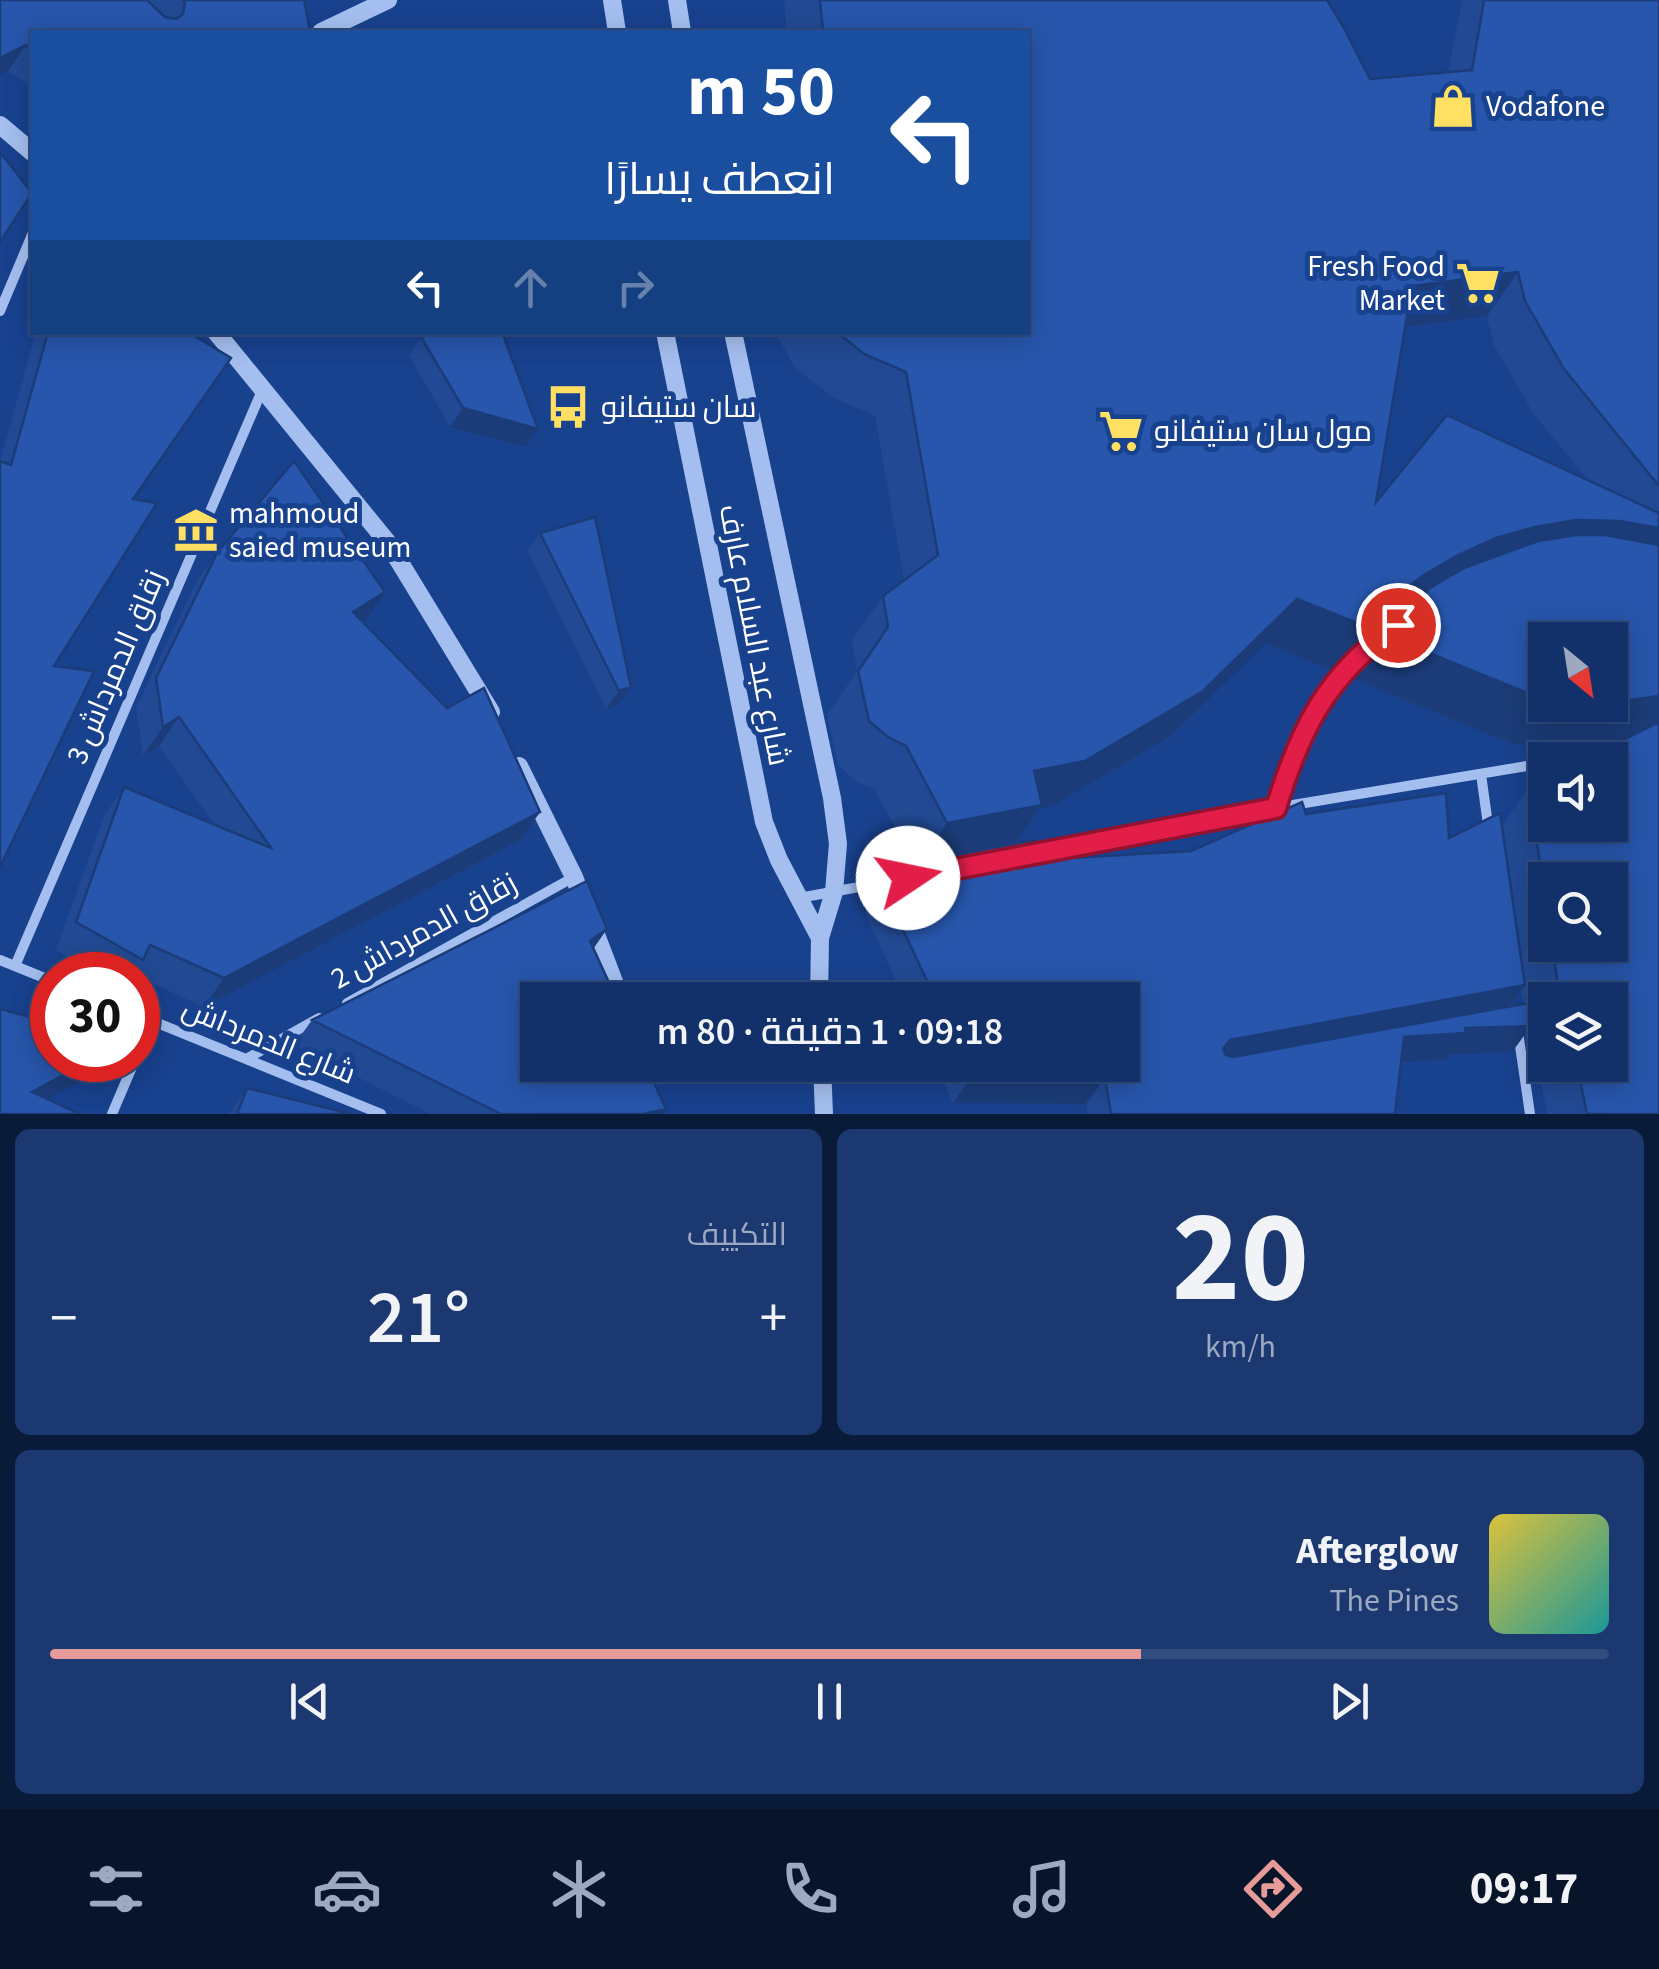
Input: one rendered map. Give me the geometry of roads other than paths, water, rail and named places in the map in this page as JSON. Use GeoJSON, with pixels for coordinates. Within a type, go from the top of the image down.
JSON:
{"type":"FeatureCollection","features":[{"type":"Feature","properties":{"kind":"street"},"geometry":{"type":"LineString","coordinates":[[325,30],[388,0]]}},
{"type":"Feature","properties":{"kind":"street"},"geometry":{"type":"LineString","coordinates":[[612,0],[617,30]]}},
{"type":"Feature","properties":{"kind":"street"},"geometry":{"type":"LineString","coordinates":[[677,0],[682,30]]}},
{"type":"Feature","properties":{"kind":"street"},"geometry":{"type":"LineString","coordinates":[[0,124],[30,150]]}},
{"type":"Feature","properties":{"kind":"street"},"geometry":{"type":"LineString","coordinates":[[0,311],[30,239]]}},
{"type":"Feature","properties":{"kind":"street"},"geometry":{"type":"LineString","coordinates":[[219,335],[388,544],[496,722]]}},
{"type":"Feature","properties":{"kind":"street","name":"شارع عبد السلام عارف"},"geometry":{"type":"LineString","coordinates":[[666,335],[764,822],[820,938]]}},
{"type":"Feature","properties":{"kind":"street","name":"شارع عبد السلام عارف"},"geometry":{"type":"LineString","coordinates":[[734,335],[832,798],[838,844],[834,892],[820,938],[819,982]]}},
{"type":"Feature","properties":{"kind":"street","name":"زقاق الدمرداش 3"},"geometry":{"type":"LineString","coordinates":[[15,966],[263,387]]}},
{"type":"Feature","properties":{"kind":"street"},"geometry":{"type":"LineString","coordinates":[[514,757],[574,877],[614,982]]}},
{"type":"Feature","properties":{"kind":"street"},"geometry":{"type":"LineString","coordinates":[[1007,860],[1276,808],[1528,766]]}},
{"type":"Feature","properties":{"kind":"street"},"geometry":{"type":"LineString","coordinates":[[1481,774],[1492,850]]}},
{"type":"Feature","properties":{"kind":"street"},"geometry":{"type":"LineString","coordinates":[[799,898],[949,870]]}},
{"type":"Feature","properties":{"kind":"street","name":"زقاق الدمرداش 2"},"geometry":{"type":"LineString","coordinates":[[246,1059],[574,877]]}},
{"type":"Feature","properties":{"kind":"street"},"geometry":{"type":"LineString","coordinates":[[0,960],[30,972]]}},
{"type":"Feature","properties":{"kind":"street"},"geometry":{"type":"LineString","coordinates":[[1516,1019],[1530,1114]]}},
{"type":"Feature","properties":{"kind":"street","name":"شارع الدمرداش"},"geometry":{"type":"LineString","coordinates":[[160,1024],[382,1114]]}},
{"type":"Feature","properties":{"kind":"street"},"geometry":{"type":"LineString","coordinates":[[112,1114],[125,1082]]}},
{"type":"Feature","properties":{"kind":"street"},"geometry":{"type":"LineString","coordinates":[[823,1082],[824,1114]]}},
{"type":"Feature","properties":{"kind":"lane"},"geometry":{"type":"LineString","coordinates":[[1276,808],[1295,747],[1328,691],[1384,634]]}},
{"type":"Feature","properties":{"kind":"place","name":"Vodafone"},"geometry":{"type":"Point","coordinates":[1453,106]}},
{"type":"Feature","properties":{"kind":"place","name":"Fresh Food Market"},"geometry":{"type":"Point","coordinates":[1478,283]}},
{"type":"Feature","properties":{"kind":"place","name":"سان ستيفانو"},"geometry":{"type":"Point","coordinates":[568,407]}},
{"type":"Feature","properties":{"kind":"place","name":"مول سان ستيفانو"},"geometry":{"type":"Point","coordinates":[1121,431]}},
{"type":"Feature","properties":{"kind":"place","name":"mahmoud saied museum"},"geometry":{"type":"Point","coordinates":[196,530]}}]}
